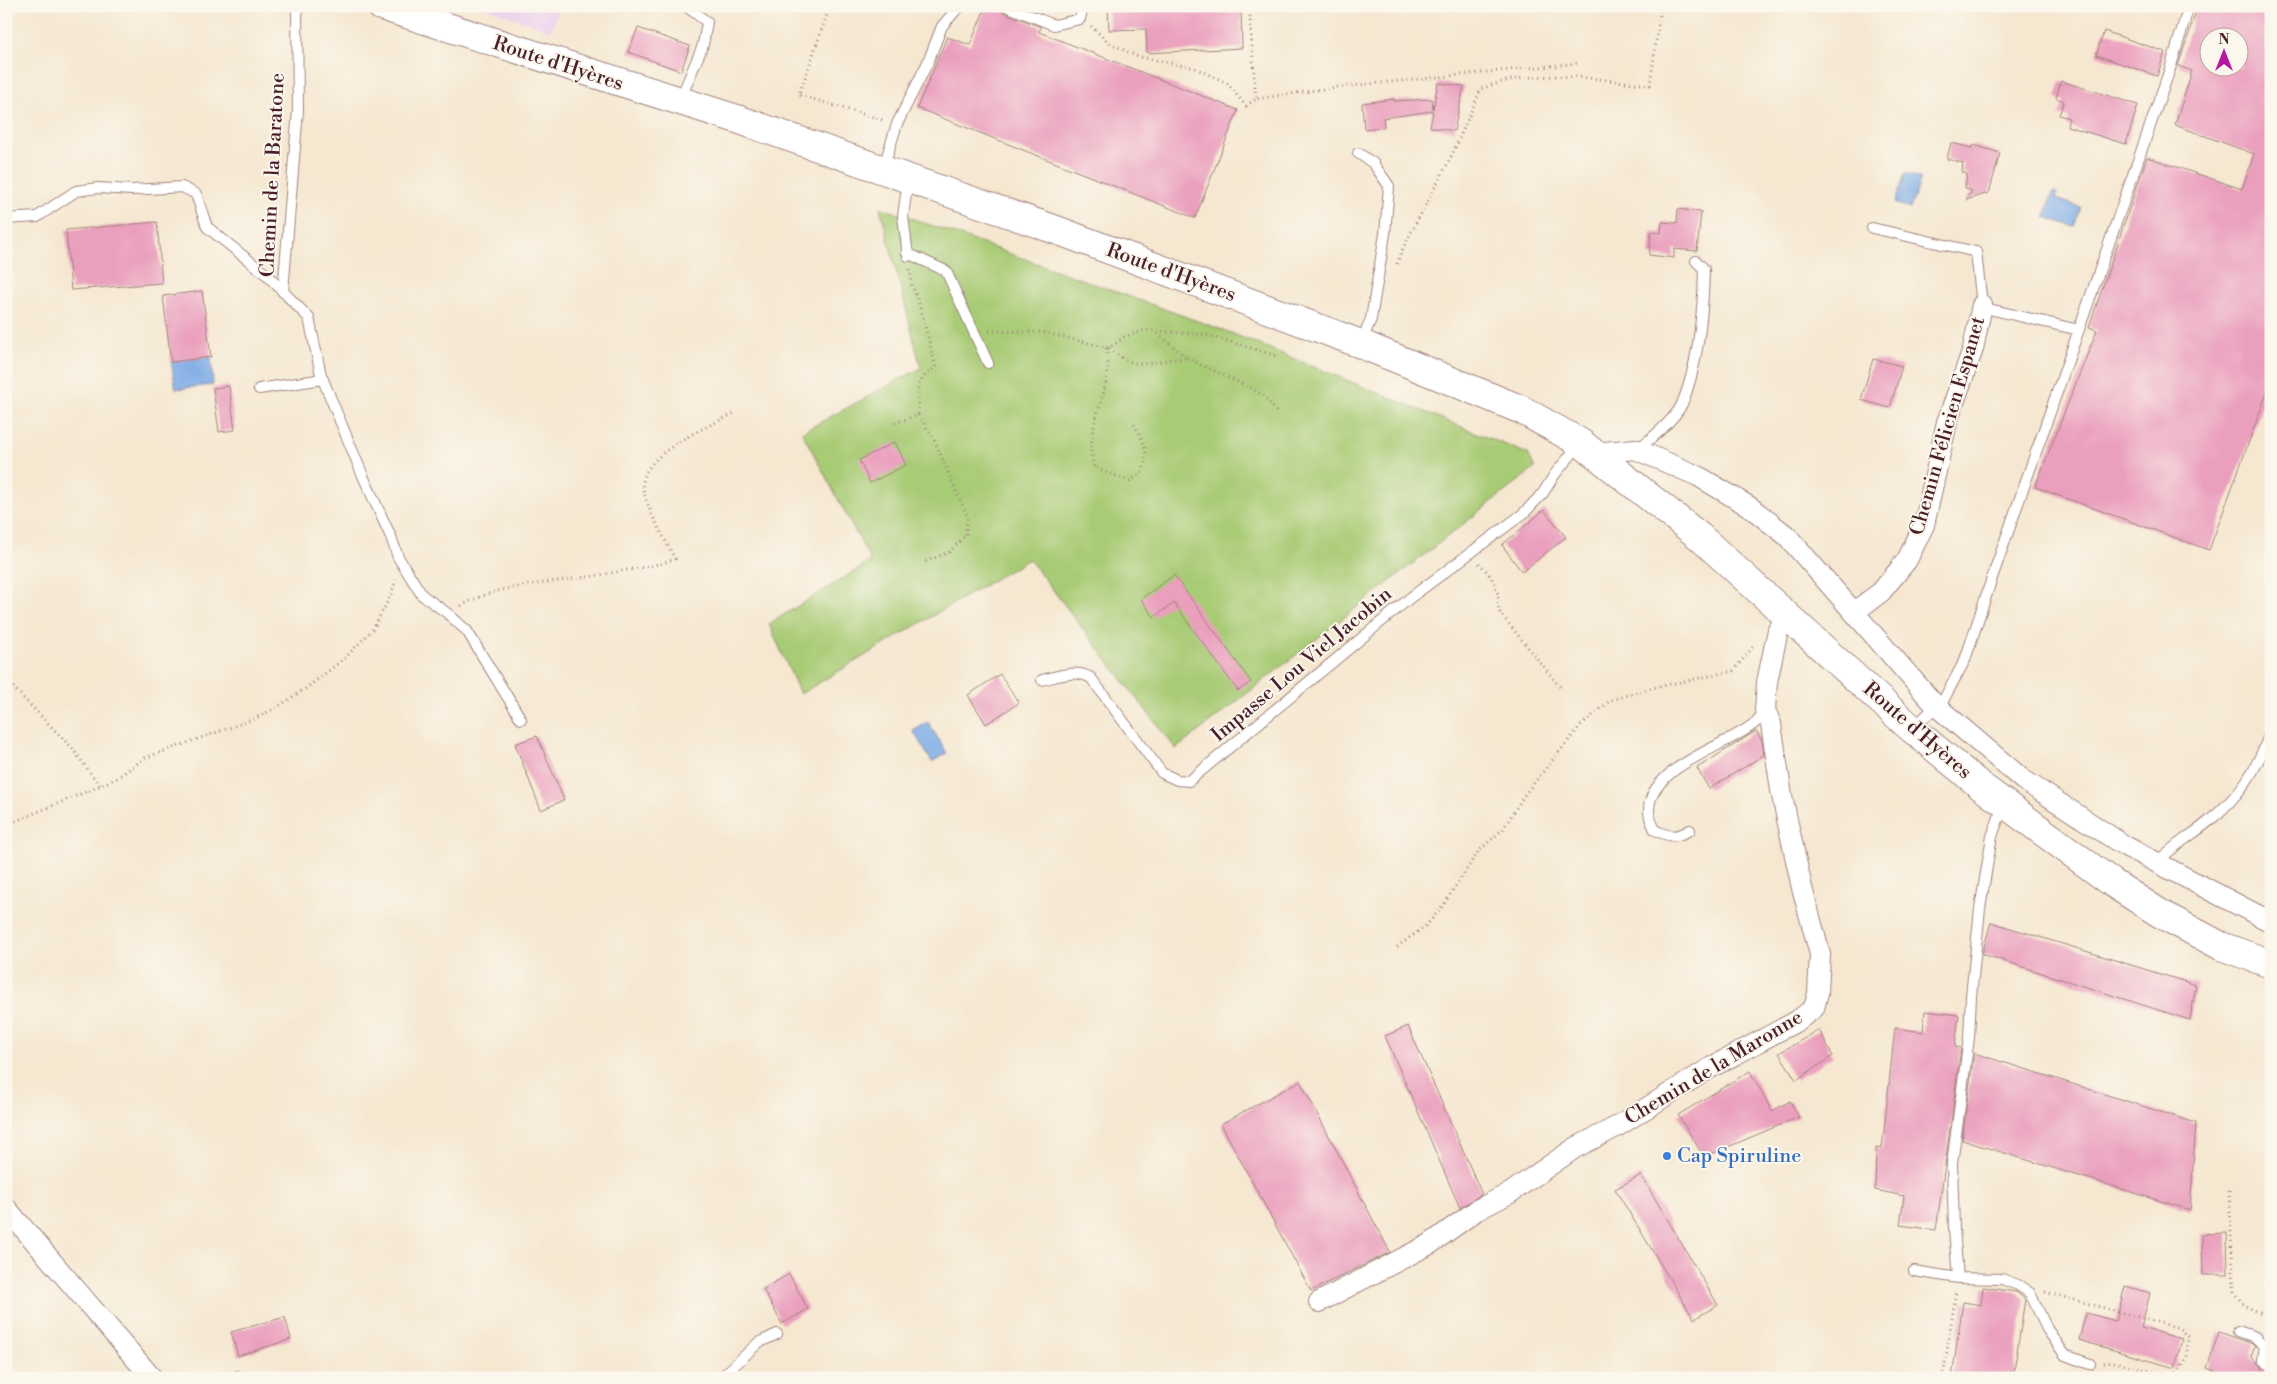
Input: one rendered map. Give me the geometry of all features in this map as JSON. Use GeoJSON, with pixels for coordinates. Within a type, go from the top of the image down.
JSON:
{"type":"FeatureCollection","features":[{"type":"Feature","properties":{"kind":"main road","name":"Route d'Hyères"},"geometry":{"type":"LineString","coordinates":[[381,6],[434,15],[681,98],[1059,231],[1361,344],[1522,410],[1588,448],[1700,537],[1912,729],[2004,803],[2114,884],[2161,914],[2221,946],[2271,964]]}},
{"type":"Feature","properties":{"kind":"street","name":"Chemin Félicien Espanet"},"geometry":{"type":"LineString","coordinates":[[1854,612],[1882,592],[1907,560],[1924,524],[1947,422],[1972,349],[1982,305]]}},
{"type":"Feature","properties":{"kind":"street","name":"Route d'Hyères"},"geometry":{"type":"LineString","coordinates":[[1588,448],[1635,449],[1698,476],[1750,507],[1786,536],[1935,706],[2022,779],[2125,846],[2271,922]]}},
{"type":"Feature","properties":{"kind":"street","name":"Chemin de la Maronne"},"geometry":{"type":"LineString","coordinates":[[1318,1302],[1430,1244],[1477,1210],[1510,1193],[1575,1148],[1618,1126],[1710,1068],[1797,1021],[1814,1008],[1818,993],[1820,954],[1802,888],[1782,796],[1770,724],[1765,710],[1767,682],[1778,630],[1788,617]]}},
{"type":"Feature","properties":{"kind":"street"},"geometry":{"type":"LineString","coordinates":[[6,1208],[152,1378]]}},
{"type":"Feature","properties":{"kind":"lane","name":"Chemin de la Baratone"},"geometry":{"type":"LineString","coordinates":[[296,6],[298,110],[283,292],[309,318],[323,379],[398,557],[422,595],[467,631],[521,719]]}},
{"type":"Feature","properties":{"kind":"lane"},"geometry":{"type":"LineString","coordinates":[[681,98],[702,45],[707,22],[686,6]]}},
{"type":"Feature","properties":{"kind":"lane"},"geometry":{"type":"LineString","coordinates":[[962,6],[942,26],[928,62],[897,124],[896,175],[908,255],[946,271],[988,364]]}},
{"type":"Feature","properties":{"kind":"lane"},"geometry":{"type":"LineString","coordinates":[[1006,6],[1054,26],[1080,19],[1083,6]]}},
{"type":"Feature","properties":{"kind":"lane"},"geometry":{"type":"LineString","coordinates":[[1912,729],[1944,699],[1965,660],[2170,69],[2189,6]]}},
{"type":"Feature","properties":{"kind":"lane"},"geometry":{"type":"LineString","coordinates":[[1358,153],[1373,163],[1388,186],[1385,234],[1371,320],[1361,344]]}},
{"type":"Feature","properties":{"kind":"lane"},"geometry":{"type":"LineString","coordinates":[[6,219],[37,217],[76,191],[98,188],[132,190],[182,187],[196,194],[207,227],[267,276],[283,292]]}},
{"type":"Feature","properties":{"kind":"lane"},"geometry":{"type":"LineString","coordinates":[[1872,228],[1976,252],[1982,305],[1990,309],[2079,330]]}},
{"type":"Feature","properties":{"kind":"lane"},"geometry":{"type":"LineString","coordinates":[[1635,449],[1661,430],[1681,406],[1692,369],[1703,293],[1704,269],[1696,261]]}},
{"type":"Feature","properties":{"kind":"lane"},"geometry":{"type":"LineString","coordinates":[[259,389],[323,379]]}},
{"type":"Feature","properties":{"kind":"lane","name":"Impasse Lou Viel Jacobin"},"geometry":{"type":"LineString","coordinates":[[1042,680],[1082,673],[1091,678],[1162,773],[1177,780],[1189,780],[1410,598],[1524,513],[1543,493],[1555,474],[1588,448]]}},
{"type":"Feature","properties":{"kind":"lane"},"geometry":{"type":"LineString","coordinates":[[1690,830],[1680,836],[1668,836],[1655,830],[1648,814],[1650,801],[1662,780],[1689,761],[1756,722],[1765,710]]}},
{"type":"Feature","properties":{"kind":"lane"},"geometry":{"type":"LineString","coordinates":[[2157,863],[2163,856],[2209,821],[2240,792],[2260,760],[2271,730]]}},
{"type":"Feature","properties":{"kind":"lane"},"geometry":{"type":"LineString","coordinates":[[1958,1278],[1952,1164],[1969,1038],[1971,996],[1980,909],[1992,836],[2004,803]]}},
{"type":"Feature","properties":{"kind":"lane"},"geometry":{"type":"LineString","coordinates":[[1914,1271],[1958,1278],[2002,1279],[2018,1285],[2030,1293],[2047,1329],[2065,1355],[2090,1364]]}},
{"type":"Feature","properties":{"kind":"lane"},"geometry":{"type":"LineString","coordinates":[[2238,1330],[2265,1346],[2264,1361],[2271,1365]]}},
{"type":"Feature","properties":{"kind":"lane"},"geometry":{"type":"LineString","coordinates":[[721,1378],[758,1343],[777,1334]]}},
{"type":"Feature","properties":{"kind":"path"},"geometry":{"type":"LineString","coordinates":[[830,6],[799,95],[897,124]]}},
{"type":"Feature","properties":{"kind":"path"},"geometry":{"type":"LineString","coordinates":[[1249,6],[1256,99]]}},
{"type":"Feature","properties":{"kind":"path"},"geometry":{"type":"LineString","coordinates":[[1376,286],[1391,279],[1403,248],[1452,155],[1481,89],[1496,83],[1552,75],[1650,85],[1661,6]]}},
{"type":"Feature","properties":{"kind":"path"},"geometry":{"type":"LineString","coordinates":[[1080,19],[1089,24],[1108,42],[1136,56],[1196,68],[1227,83],[1246,106],[1256,99],[1330,88],[1578,63]]}},
{"type":"Feature","properties":{"kind":"path"},"geometry":{"type":"LineString","coordinates":[[908,255],[912,285],[936,367],[921,378],[917,388],[918,415],[932,435],[967,516],[966,535],[949,552],[922,563]]}},
{"type":"Feature","properties":{"kind":"path"},"geometry":{"type":"LineString","coordinates":[[1107,347],[1124,337],[1146,330],[1207,335],[1277,356]]}},
{"type":"Feature","properties":{"kind":"path"},"geometry":{"type":"LineString","coordinates":[[973,331],[1042,332],[1107,347],[1121,359],[1140,364],[1188,358]]}},
{"type":"Feature","properties":{"kind":"path"},"geometry":{"type":"LineString","coordinates":[[1156,331],[1188,358],[1264,396],[1278,414]]}},
{"type":"Feature","properties":{"kind":"path"},"geometry":{"type":"LineString","coordinates":[[1107,347],[1110,360],[1093,428],[1091,450],[1094,468],[1111,476],[1130,480],[1142,471],[1146,455],[1143,442],[1133,423]]}},
{"type":"Feature","properties":{"kind":"path"},"geometry":{"type":"LineString","coordinates":[[448,614],[469,601],[515,586],[572,579],[663,563],[675,559],[643,492],[645,475],[655,459],[673,445],[736,413]]}},
{"type":"Feature","properties":{"kind":"path"},"geometry":{"type":"LineString","coordinates":[[895,423],[918,415]]}},
{"type":"Feature","properties":{"kind":"path"},"geometry":{"type":"LineString","coordinates":[[1470,553],[1493,581],[1497,590],[1497,605],[1500,613],[1560,687]]}},
{"type":"Feature","properties":{"kind":"path"},"geometry":{"type":"LineString","coordinates":[[6,825],[117,778],[145,758],[254,719],[279,706],[346,658],[373,629],[390,597],[397,578],[398,557]]}},
{"type":"Feature","properties":{"kind":"path"},"geometry":{"type":"LineString","coordinates":[[1397,947],[1427,925],[1444,904],[1478,852],[1503,829],[1525,794],[1581,725],[1596,712],[1611,700],[1652,688],[1734,671],[1758,641]]}},
{"type":"Feature","properties":{"kind":"path"},"geometry":{"type":"LineString","coordinates":[[6,680],[72,748],[100,786]]}},
{"type":"Feature","properties":{"kind":"path"},"geometry":{"type":"LineString","coordinates":[[2229,1191],[2234,1294],[2244,1305],[2271,1318]]}},
{"type":"Feature","properties":{"kind":"path"},"geometry":{"type":"LineString","coordinates":[[1943,1378],[1958,1278]]}},
{"type":"Feature","properties":{"kind":"path"},"geometry":{"type":"LineString","coordinates":[[2030,1293],[2040,1291],[2179,1328],[2188,1337],[2187,1358],[2178,1372],[2169,1376],[2116,1362],[2090,1364]]}},
{"type":"Feature","properties":{"kind":"path"},"geometry":{"type":"LineString","coordinates":[[2174,1374],[2180,1378]]}},
{"type":"Feature","properties":{"kind":"shaded area"},"geometry":{"type":"Polygon","coordinates":[[[480,6],[560,6],[551,31],[480,6]]]}},
{"type":"Feature","properties":{"kind":"green space"},"geometry":{"type":"Polygon","coordinates":[[[880,207],[1231,333],[1528,454],[1535,468],[1176,749],[1029,559],[800,694],[769,624],[871,561],[802,432],[921,368],[880,207]]]}},
{"type":"Feature","properties":{"kind":"water"},"geometry":{"type":"Polygon","coordinates":[[[1905,173],[1921,179],[1910,209],[1895,203],[1905,173]]]}},
{"type":"Feature","properties":{"kind":"water"},"geometry":{"type":"Polygon","coordinates":[[[2053,192],[2057,193],[2055,199],[2081,207],[2074,227],[2045,217],[2053,192]]]}},
{"type":"Feature","properties":{"kind":"water"},"geometry":{"type":"Polygon","coordinates":[[[211,357],[213,385],[176,389],[171,362],[211,357]]]}},
{"type":"Feature","properties":{"kind":"water"},"geometry":{"type":"Polygon","coordinates":[[[928,722],[947,753],[932,762],[913,731],[928,722]]]}},
{"type":"Feature","properties":{"kind":"building"},"geometry":{"type":"Polygon","coordinates":[[[986,6],[999,6],[1003,12],[1041,27],[1039,32],[1238,110],[1195,218],[917,108],[947,37],[970,45],[986,6]]]}},
{"type":"Feature","properties":{"kind":"building"},"geometry":{"type":"Polygon","coordinates":[[[1108,6],[1241,6],[1242,48],[1147,53],[1146,29],[1109,30],[1108,6]]]}},
{"type":"Feature","properties":{"kind":"building"},"geometry":{"type":"Polygon","coordinates":[[[2198,6],[2271,6],[2271,382],[2209,550],[2035,487],[2097,330],[2089,327],[2147,157],[2242,189],[2254,154],[2175,125],[2192,71],[2178,66],[2198,6]]]}},
{"type":"Feature","properties":{"kind":"building"},"geometry":{"type":"Polygon","coordinates":[[[638,28],[690,46],[681,71],[628,52],[638,28]]]}},
{"type":"Feature","properties":{"kind":"building"},"geometry":{"type":"Polygon","coordinates":[[[2104,31],[2165,52],[2157,76],[2096,55],[2104,31]]]}},
{"type":"Feature","properties":{"kind":"building"},"geometry":{"type":"Polygon","coordinates":[[[2061,81],[2138,105],[2126,144],[2067,126],[2069,118],[2059,115],[2064,101],[2056,98],[2061,81]]]}},
{"type":"Feature","properties":{"kind":"building"},"geometry":{"type":"Polygon","coordinates":[[[1438,83],[1464,86],[1454,131],[1430,127],[1433,111],[1383,118],[1384,127],[1364,129],[1362,103],[1394,99],[1394,101],[1432,99],[1433,109],[1438,83]]]}},
{"type":"Feature","properties":{"kind":"building"},"geometry":{"type":"Polygon","coordinates":[[[1951,143],[1972,148],[1974,145],[2000,153],[1989,193],[1966,200],[1972,191],[1965,188],[1967,174],[1962,172],[1963,163],[1947,159],[1951,143]]]}},
{"type":"Feature","properties":{"kind":"building"},"geometry":{"type":"Polygon","coordinates":[[[1678,209],[1701,212],[1697,251],[1674,249],[1674,258],[1649,255],[1651,232],[1661,233],[1662,222],[1677,223],[1678,209]]]}},
{"type":"Feature","properties":{"kind":"building"},"geometry":{"type":"Polygon","coordinates":[[[157,222],[162,283],[71,290],[66,230],[157,222]]]}},
{"type":"Feature","properties":{"kind":"building"},"geometry":{"type":"Polygon","coordinates":[[[202,291],[211,357],[171,362],[163,296],[202,291]]]}},
{"type":"Feature","properties":{"kind":"building"},"geometry":{"type":"Polygon","coordinates":[[[1873,359],[1902,366],[1890,408],[1861,400],[1873,359]]]}},
{"type":"Feature","properties":{"kind":"building"},"geometry":{"type":"Polygon","coordinates":[[[229,386],[235,430],[219,432],[213,388],[229,386]]]}},
{"type":"Feature","properties":{"kind":"building"},"geometry":{"type":"Polygon","coordinates":[[[895,442],[906,465],[870,483],[859,460],[895,442]]]}},
{"type":"Feature","properties":{"kind":"building"},"geometry":{"type":"Polygon","coordinates":[[[1544,510],[1566,537],[1522,572],[1502,545],[1544,510]]]}},
{"type":"Feature","properties":{"kind":"building"},"geometry":{"type":"Polygon","coordinates":[[[1174,575],[1251,682],[1238,691],[1174,603],[1154,617],[1141,599],[1174,575]]]}},
{"type":"Feature","properties":{"kind":"building"},"geometry":{"type":"Polygon","coordinates":[[[1000,674],[1019,703],[986,724],[968,695],[1000,674]]]}},
{"type":"Feature","properties":{"kind":"building"},"geometry":{"type":"Polygon","coordinates":[[[1756,731],[1762,741],[1764,755],[1709,789],[1697,768],[1756,731]]]}},
{"type":"Feature","properties":{"kind":"building"},"geometry":{"type":"Polygon","coordinates":[[[537,736],[564,800],[541,810],[515,744],[537,736]]]}},
{"type":"Feature","properties":{"kind":"building"},"geometry":{"type":"Polygon","coordinates":[[[1991,922],[2196,985],[2190,1020],[1982,954],[1991,922]]]}},
{"type":"Feature","properties":{"kind":"building"},"geometry":{"type":"Polygon","coordinates":[[[1925,1011],[1959,1015],[1955,1047],[1961,1048],[1936,1230],[1900,1225],[1904,1196],[1875,1190],[1876,1148],[1882,1149],[1895,1028],[1923,1032],[1925,1011]]]}},
{"type":"Feature","properties":{"kind":"building"},"geometry":{"type":"Polygon","coordinates":[[[1408,1026],[1482,1194],[1460,1208],[1385,1036],[1408,1026]]]}},
{"type":"Feature","properties":{"kind":"building"},"geometry":{"type":"Polygon","coordinates":[[[1819,1030],[1833,1056],[1796,1080],[1779,1053],[1819,1030]]]}},
{"type":"Feature","properties":{"kind":"building"},"geometry":{"type":"Polygon","coordinates":[[[1974,1053],[2196,1123],[2190,1210],[1962,1140],[1974,1053]]]}},
{"type":"Feature","properties":{"kind":"building"},"geometry":{"type":"Polygon","coordinates":[[[1750,1071],[1772,1111],[1790,1101],[1799,1117],[1704,1157],[1678,1115],[1750,1071]]]}},
{"type":"Feature","properties":{"kind":"building"},"geometry":{"type":"Polygon","coordinates":[[[1300,1081],[1390,1252],[1311,1291],[1221,1124],[1300,1081]]]}},
{"type":"Feature","properties":{"kind":"building"},"geometry":{"type":"Polygon","coordinates":[[[1641,1175],[1718,1305],[1694,1319],[1615,1189],[1641,1175]]]}},
{"type":"Feature","properties":{"kind":"building"},"geometry":{"type":"Polygon","coordinates":[[[2227,1233],[2228,1275],[2203,1275],[2202,1234],[2227,1233]]]}},
{"type":"Feature","properties":{"kind":"building"},"geometry":{"type":"Polygon","coordinates":[[[789,1274],[808,1309],[782,1324],[763,1289],[789,1274]]]}},
{"type":"Feature","properties":{"kind":"building"},"geometry":{"type":"Polygon","coordinates":[[[2125,1286],[2150,1293],[2141,1328],[2182,1339],[2175,1368],[2079,1340],[2086,1313],[2116,1321],[2125,1286]]]}},
{"type":"Feature","properties":{"kind":"building"},"geometry":{"type":"Polygon","coordinates":[[[1983,1287],[2016,1292],[2025,1299],[2013,1378],[1952,1378],[1963,1302],[1981,1305],[1983,1287]]]}},
{"type":"Feature","properties":{"kind":"building"},"geometry":{"type":"Polygon","coordinates":[[[285,1317],[291,1339],[238,1356],[231,1332],[285,1317]]]}},
{"type":"Feature","properties":{"kind":"building"},"geometry":{"type":"Polygon","coordinates":[[[2219,1332],[2253,1344],[2255,1346],[2251,1357],[2271,1378],[2232,1378],[2207,1368],[2219,1332]]]}},
{"type":"Feature","properties":{"kind":"place","name":"Cap Spiruline"},"geometry":{"type":"Point","coordinates":[1667,1156]}}]}
